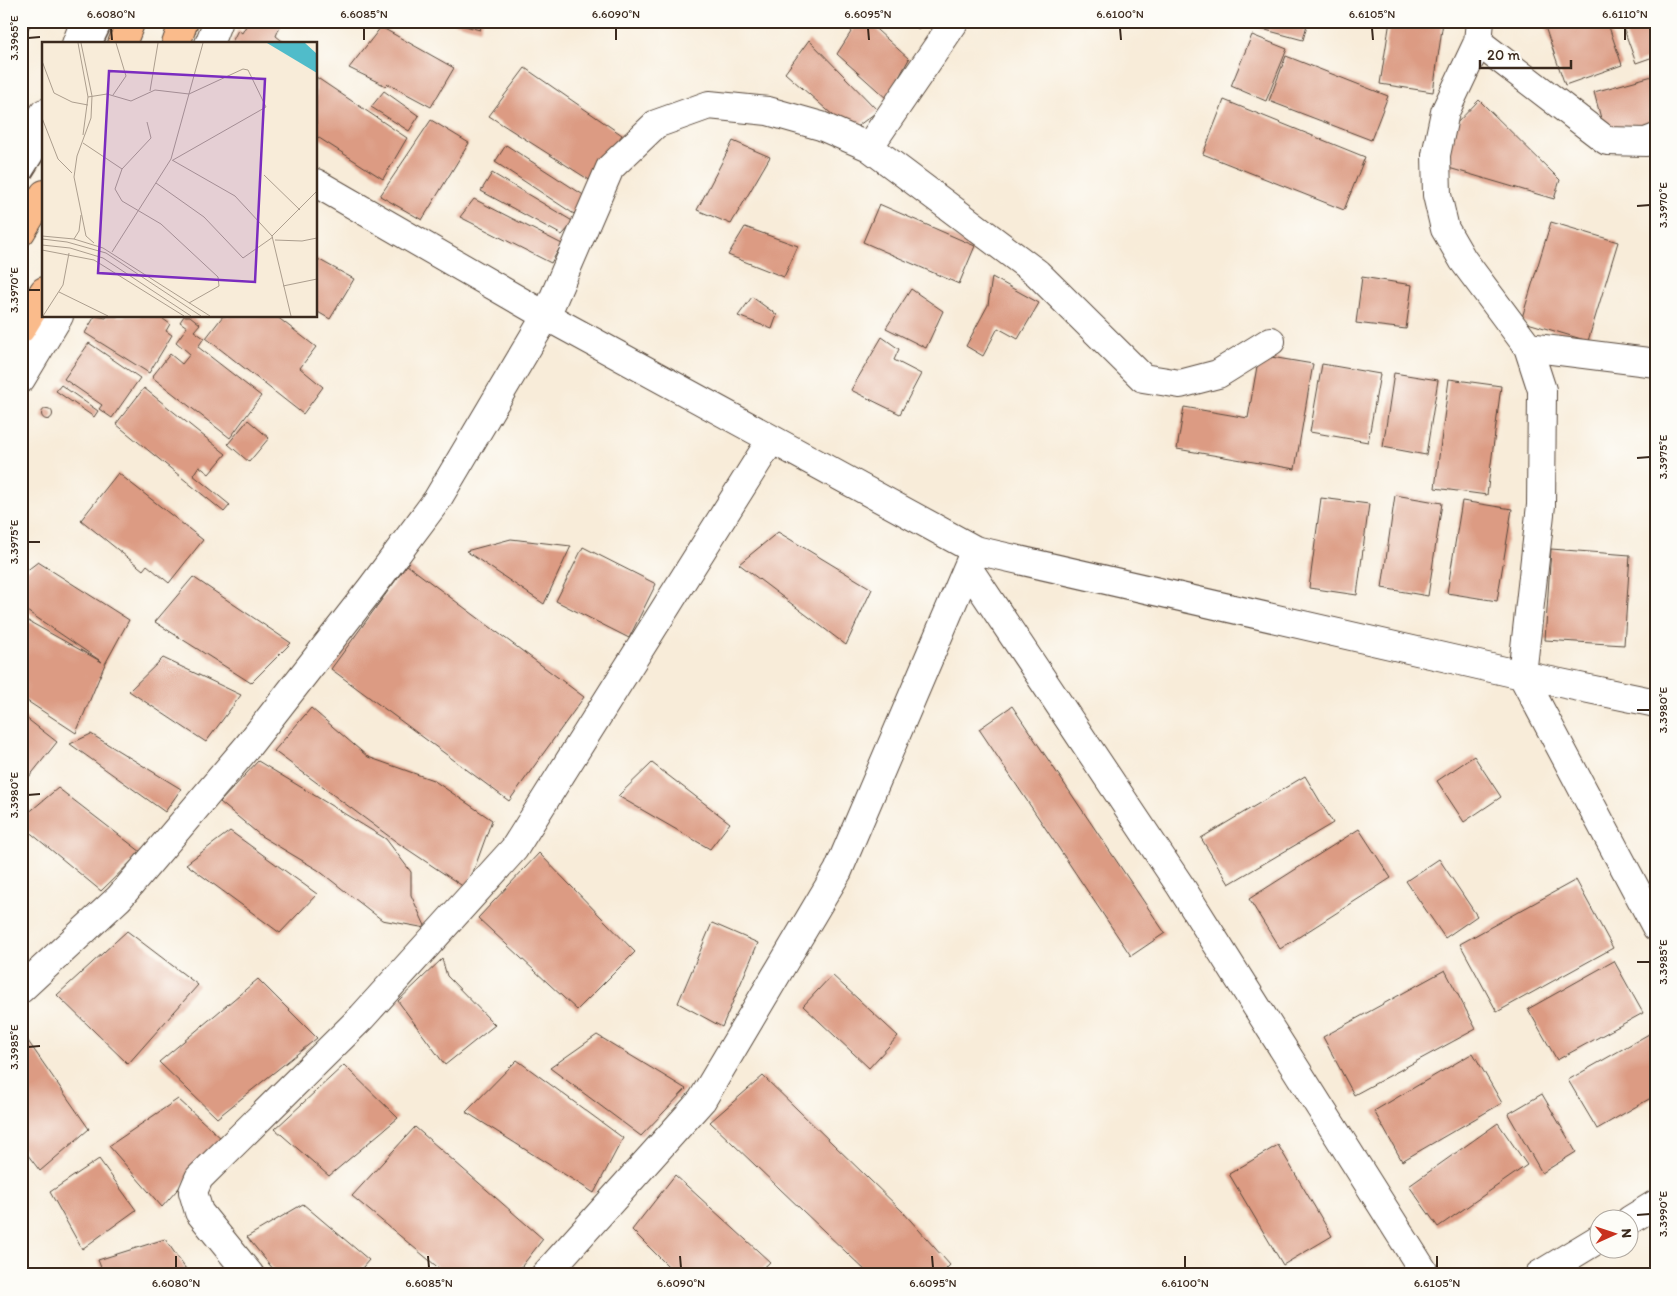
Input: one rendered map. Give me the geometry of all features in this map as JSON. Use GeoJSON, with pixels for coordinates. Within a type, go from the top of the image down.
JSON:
{"type":"FeatureCollection","features":[{"type":"Feature","properties":{"kind":"highway"},"geometry":{"type":"LineString","coordinates":[[123,42],[131,21]]}},
{"type":"Feature","properties":{"kind":"highway"},"geometry":{"type":"LineString","coordinates":[[177,42],[184,21]]}},
{"type":"Feature","properties":{"kind":"highway"},"geometry":{"type":"LineString","coordinates":[[21,232],[42,197]]}},
{"type":"Feature","properties":{"kind":"highway"},"geometry":{"type":"LineString","coordinates":[[21,329],[42,294]]}},
{"type":"Feature","properties":{"kind":"street"},"geometry":{"type":"LineString","coordinates":[[77,42],[85,21]]}},
{"type":"Feature","properties":{"kind":"street"},"geometry":{"type":"LineString","coordinates":[[210,42],[218,21]]}},
{"type":"Feature","properties":{"kind":"street"},"geometry":{"type":"LineString","coordinates":[[869,147],[955,21]]}},
{"type":"Feature","properties":{"kind":"street"},"geometry":{"type":"LineString","coordinates":[[1656,138],[1646,142],[1607,141],[1479,32],[1445,112],[1436,155],[1437,195],[1445,229],[1463,260],[1528,347],[1542,390],[1541,506],[1522,675],[1656,927]]}},
{"type":"Feature","properties":{"kind":"street"},"geometry":{"type":"LineString","coordinates":[[21,989],[119,898],[248,746],[437,500],[546,316],[610,168],[656,124],[709,105],[768,111],[821,126],[869,147],[1037,273],[1143,378],[1180,384],[1218,374],[1271,341]]}},
{"type":"Feature","properties":{"kind":"street"},"geometry":{"type":"LineString","coordinates":[[21,150],[42,116]]}},
{"type":"Feature","properties":{"kind":"street"},"geometry":{"type":"LineString","coordinates":[[318,184],[546,316],[770,440],[972,559],[1656,703]]}},
{"type":"Feature","properties":{"kind":"street"},"geometry":{"type":"LineString","coordinates":[[21,379],[58,318]]}},
{"type":"Feature","properties":{"kind":"street"},"geometry":{"type":"LineString","coordinates":[[1528,347],[1656,362]]}},
{"type":"Feature","properties":{"kind":"street"},"geometry":{"type":"LineString","coordinates":[[250,1275],[199,1212],[193,1192],[200,1178],[362,1017],[514,849],[770,440]]}},
{"type":"Feature","properties":{"kind":"street"},"geometry":{"type":"LineString","coordinates":[[545,1275],[702,1100],[838,871],[972,559]]}},
{"type":"Feature","properties":{"kind":"street"},"geometry":{"type":"LineString","coordinates":[[972,559],[1426,1275]]}},
{"type":"Feature","properties":{"kind":"street"},"geometry":{"type":"LineString","coordinates":[[1640,1214],[1656,1204]]}},
{"type":"Feature","properties":{"kind":"street"},"geometry":{"type":"LineString","coordinates":[[1539,1275],[1590,1244]]}},
{"type":"Feature","properties":{"kind":"lane"},"geometry":{"type":"LineString","coordinates":[[95,42],[105,21]]}},
{"type":"Feature","properties":{"kind":"lane"},"geometry":{"type":"LineString","coordinates":[[21,179],[42,145]]}},
{"type":"Feature","properties":{"kind":"building"},"geometry":{"type":"Polygon","coordinates":[[[21,21],[32,21],[21,44],[21,21]]]}},
{"type":"Feature","properties":{"kind":"building"},"geometry":{"type":"Polygon","coordinates":[[[249,21],[282,21],[276,36],[284,42],[232,42],[238,30],[242,33],[249,21]]]}},
{"type":"Feature","properties":{"kind":"building"},"geometry":{"type":"Polygon","coordinates":[[[447,21],[483,21],[480,30],[447,21]]]}},
{"type":"Feature","properties":{"kind":"building"},"geometry":{"type":"Polygon","coordinates":[[[858,21],[867,21],[909,59],[887,99],[837,54],[858,21]]]}},
{"type":"Feature","properties":{"kind":"building"},"geometry":{"type":"Polygon","coordinates":[[[912,21],[927,21],[918,29],[912,21]]]}},
{"type":"Feature","properties":{"kind":"building"},"geometry":{"type":"Polygon","coordinates":[[[1248,21],[1308,21],[1303,40],[1247,25],[1248,21]]]}},
{"type":"Feature","properties":{"kind":"building"},"geometry":{"type":"Polygon","coordinates":[[[1390,21],[1443,22],[1433,92],[1380,84],[1390,21]]]}},
{"type":"Feature","properties":{"kind":"building"},"geometry":{"type":"Polygon","coordinates":[[[1543,21],[1607,21],[1622,65],[1565,85],[1543,21]]]}},
{"type":"Feature","properties":{"kind":"building"},"geometry":{"type":"Polygon","coordinates":[[[1621,21],[1656,21],[1656,56],[1636,63],[1621,21]]]}},
{"type":"Feature","properties":{"kind":"building"},"geometry":{"type":"Polygon","coordinates":[[[381,27],[454,68],[431,107],[388,84],[386,86],[349,68],[381,27]]]}},
{"type":"Feature","properties":{"kind":"building"},"geometry":{"type":"Polygon","coordinates":[[[1252,35],[1287,49],[1266,101],[1231,86],[1252,35]]]}},
{"type":"Feature","properties":{"kind":"building"},"geometry":{"type":"Polygon","coordinates":[[[809,40],[878,111],[851,131],[785,73],[809,40]]]}},
{"type":"Feature","properties":{"kind":"building"},"geometry":{"type":"Polygon","coordinates":[[[1286,56],[1388,96],[1371,140],[1269,101],[1286,56]]]}},
{"type":"Feature","properties":{"kind":"building"},"geometry":{"type":"Polygon","coordinates":[[[525,68],[622,135],[591,181],[489,116],[525,68]]]}},
{"type":"Feature","properties":{"kind":"building"},"geometry":{"type":"Polygon","coordinates":[[[1656,75],[1656,128],[1607,141],[1594,92],[1656,75]]]}},
{"type":"Feature","properties":{"kind":"building"},"geometry":{"type":"Polygon","coordinates":[[[318,78],[407,138],[383,179],[318,137],[318,78]]]}},
{"type":"Feature","properties":{"kind":"building"},"geometry":{"type":"Polygon","coordinates":[[[384,91],[419,116],[409,131],[371,107],[384,91]]]}},
{"type":"Feature","properties":{"kind":"building"},"geometry":{"type":"Polygon","coordinates":[[[1224,100],[1365,157],[1344,210],[1203,154],[1224,100]]]}},
{"type":"Feature","properties":{"kind":"building"},"geometry":{"type":"Polygon","coordinates":[[[1479,100],[1560,180],[1554,199],[1442,166],[1454,126],[1479,100]]]}},
{"type":"Feature","properties":{"kind":"building"},"geometry":{"type":"Polygon","coordinates":[[[431,120],[469,143],[422,220],[380,196],[431,120]]]}},
{"type":"Feature","properties":{"kind":"building"},"geometry":{"type":"Polygon","coordinates":[[[733,141],[770,157],[731,224],[697,210],[733,141]]]}},
{"type":"Feature","properties":{"kind":"building"},"geometry":{"type":"Polygon","coordinates":[[[506,145],[585,196],[574,214],[495,162],[506,145]]]}},
{"type":"Feature","properties":{"kind":"building"},"geometry":{"type":"Polygon","coordinates":[[[492,173],[574,222],[562,235],[481,191],[492,173]]]}},
{"type":"Feature","properties":{"kind":"building"},"geometry":{"type":"Polygon","coordinates":[[[474,199],[562,244],[551,263],[460,217],[474,199]]]}},
{"type":"Feature","properties":{"kind":"building"},"geometry":{"type":"Polygon","coordinates":[[[879,204],[975,246],[959,284],[863,242],[879,204]]]}},
{"type":"Feature","properties":{"kind":"building"},"geometry":{"type":"Polygon","coordinates":[[[1551,222],[1618,242],[1588,341],[1521,321],[1551,222]]]}},
{"type":"Feature","properties":{"kind":"building"},"geometry":{"type":"Polygon","coordinates":[[[745,227],[798,246],[784,277],[728,255],[745,227]]]}},
{"type":"Feature","properties":{"kind":"building"},"geometry":{"type":"Polygon","coordinates":[[[318,259],[354,279],[330,319],[318,312],[318,259]]]}},
{"type":"Feature","properties":{"kind":"building"},"geometry":{"type":"Polygon","coordinates":[[[992,277],[1039,303],[1018,339],[998,328],[983,356],[966,346],[988,305],[992,277]]]}},
{"type":"Feature","properties":{"kind":"building"},"geometry":{"type":"Polygon","coordinates":[[[1362,277],[1412,285],[1406,329],[1356,323],[1362,277]]]}},
{"type":"Feature","properties":{"kind":"building"},"geometry":{"type":"Polygon","coordinates":[[[911,289],[943,311],[926,348],[886,328],[911,289]]]}},
{"type":"Feature","properties":{"kind":"building"},"geometry":{"type":"Polygon","coordinates":[[[752,297],[777,315],[772,329],[738,316],[752,297]]]}},
{"type":"Feature","properties":{"kind":"building"},"geometry":{"type":"Polygon","coordinates":[[[94,318],[162,318],[170,324],[166,331],[172,335],[149,373],[85,333],[94,318]]]}},
{"type":"Feature","properties":{"kind":"building"},"geometry":{"type":"Polygon","coordinates":[[[183,318],[192,318],[200,324],[194,331],[204,338],[198,347],[261,396],[230,438],[152,377],[170,354],[182,364],[190,354],[176,342],[187,327],[180,322],[183,318]]]}},
{"type":"Feature","properties":{"kind":"building"},"geometry":{"type":"Polygon","coordinates":[[[221,318],[279,318],[316,347],[300,368],[323,387],[303,414],[206,338],[221,318]]]}},
{"type":"Feature","properties":{"kind":"building"},"geometry":{"type":"Polygon","coordinates":[[[882,337],[899,349],[894,360],[921,374],[900,414],[851,390],[882,337]]]}},
{"type":"Feature","properties":{"kind":"building"},"geometry":{"type":"Polygon","coordinates":[[[89,343],[140,378],[112,418],[99,409],[102,405],[64,379],[89,343]]]}},
{"type":"Feature","properties":{"kind":"building"},"geometry":{"type":"Polygon","coordinates":[[[1259,355],[1313,364],[1295,469],[1177,449],[1184,407],[1248,418],[1259,355]]]}},
{"type":"Feature","properties":{"kind":"building"},"geometry":{"type":"Polygon","coordinates":[[[1322,364],[1380,374],[1368,442],[1310,432],[1322,364]]]}},
{"type":"Feature","properties":{"kind":"building"},"geometry":{"type":"Polygon","coordinates":[[[1394,373],[1438,380],[1426,455],[1383,447],[1394,373]]]}},
{"type":"Feature","properties":{"kind":"building"},"geometry":{"type":"Polygon","coordinates":[[[1449,379],[1501,386],[1487,495],[1435,488],[1449,379]]]}},
{"type":"Feature","properties":{"kind":"building"},"geometry":{"type":"Polygon","coordinates":[[[61,385],[98,411],[94,417],[56,391],[61,385]]]}},
{"type":"Feature","properties":{"kind":"building"},"geometry":{"type":"Polygon","coordinates":[[[144,388],[226,454],[209,474],[199,466],[193,475],[230,505],[224,512],[116,424],[144,388]]]}},
{"type":"Feature","properties":{"kind":"building"},"geometry":{"type":"Polygon","coordinates":[[[47,408],[53,414],[47,420],[41,414],[47,408]]]}},
{"type":"Feature","properties":{"kind":"building"},"geometry":{"type":"Polygon","coordinates":[[[248,420],[269,438],[249,462],[228,444],[248,420]]]}},
{"type":"Feature","properties":{"kind":"building"},"geometry":{"type":"Polygon","coordinates":[[[118,473],[203,540],[169,583],[147,565],[143,570],[81,520],[118,473]]]}},
{"type":"Feature","properties":{"kind":"building"},"geometry":{"type":"Polygon","coordinates":[[[1395,495],[1442,503],[1428,596],[1382,588],[1395,495]]]}},
{"type":"Feature","properties":{"kind":"building"},"geometry":{"type":"Polygon","coordinates":[[[1321,498],[1369,504],[1357,595],[1309,588],[1321,498]]]}},
{"type":"Feature","properties":{"kind":"building"},"geometry":{"type":"Polygon","coordinates":[[[1462,501],[1512,509],[1497,601],[1447,593],[1462,501]]]}},
{"type":"Feature","properties":{"kind":"building"},"geometry":{"type":"Polygon","coordinates":[[[778,532],[872,589],[846,645],[739,564],[778,532]]]}},
{"type":"Feature","properties":{"kind":"building"},"geometry":{"type":"Polygon","coordinates":[[[511,539],[571,546],[544,604],[466,551],[511,539]]]}},
{"type":"Feature","properties":{"kind":"building"},"geometry":{"type":"Polygon","coordinates":[[[583,547],[656,584],[629,638],[556,601],[583,547]]]}},
{"type":"Feature","properties":{"kind":"building"},"geometry":{"type":"Polygon","coordinates":[[[1551,549],[1630,555],[1624,645],[1545,640],[1551,549]]]}},
{"type":"Feature","properties":{"kind":"building"},"geometry":{"type":"Polygon","coordinates":[[[38,562],[129,620],[105,664],[76,733],[21,697],[21,617],[102,662],[21,607],[21,575],[38,562]]]}},
{"type":"Feature","properties":{"kind":"building"},"geometry":{"type":"Polygon","coordinates":[[[407,565],[584,697],[509,801],[331,669],[407,565]]]}},
{"type":"Feature","properties":{"kind":"building"},"geometry":{"type":"Polygon","coordinates":[[[193,577],[291,643],[251,683],[155,622],[193,577]]]}},
{"type":"Feature","properties":{"kind":"building"},"geometry":{"type":"Polygon","coordinates":[[[163,658],[241,695],[206,742],[129,691],[163,658]]]}},
{"type":"Feature","properties":{"kind":"building"},"geometry":{"type":"Polygon","coordinates":[[[1012,706],[1165,933],[1131,956],[979,729],[1012,706]]]}},
{"type":"Feature","properties":{"kind":"building"},"geometry":{"type":"Polygon","coordinates":[[[311,708],[368,757],[433,780],[492,820],[467,889],[398,843],[274,751],[311,708]]]}},
{"type":"Feature","properties":{"kind":"building"},"geometry":{"type":"Polygon","coordinates":[[[21,714],[57,742],[21,787],[21,714]]]}},
{"type":"Feature","properties":{"kind":"building"},"geometry":{"type":"Polygon","coordinates":[[[91,734],[181,789],[165,812],[70,744],[91,734]]]}},
{"type":"Feature","properties":{"kind":"building"},"geometry":{"type":"Polygon","coordinates":[[[1474,756],[1501,797],[1464,822],[1437,781],[1474,756]]]}},
{"type":"Feature","properties":{"kind":"building"},"geometry":{"type":"Polygon","coordinates":[[[258,761],[386,839],[411,872],[411,895],[426,928],[382,920],[318,870],[261,836],[220,802],[258,761]]]}},
{"type":"Feature","properties":{"kind":"building"},"geometry":{"type":"Polygon","coordinates":[[[652,763],[730,823],[710,849],[618,796],[652,763]]]}},
{"type":"Feature","properties":{"kind":"building"},"geometry":{"type":"Polygon","coordinates":[[[1305,776],[1333,823],[1229,884],[1201,838],[1305,776]]]}},
{"type":"Feature","properties":{"kind":"building"},"geometry":{"type":"Polygon","coordinates":[[[58,788],[141,852],[101,891],[21,825],[21,819],[58,788]]]}},
{"type":"Feature","properties":{"kind":"building"},"geometry":{"type":"Polygon","coordinates":[[[1359,829],[1391,878],[1280,949],[1249,899],[1359,829]]]}},
{"type":"Feature","properties":{"kind":"building"},"geometry":{"type":"Polygon","coordinates":[[[230,831],[317,894],[280,933],[186,864],[230,831]]]}},
{"type":"Feature","properties":{"kind":"building"},"geometry":{"type":"Polygon","coordinates":[[[539,853],[635,952],[577,1010],[478,918],[539,853]]]}},
{"type":"Feature","properties":{"kind":"building"},"geometry":{"type":"Polygon","coordinates":[[[1439,859],[1477,916],[1445,938],[1406,881],[1439,859]]]}},
{"type":"Feature","properties":{"kind":"building"},"geometry":{"type":"Polygon","coordinates":[[[1576,880],[1613,948],[1497,1012],[1460,944],[1576,880]]]}},
{"type":"Feature","properties":{"kind":"building"},"geometry":{"type":"Polygon","coordinates":[[[712,923],[758,943],[722,1027],[678,1003],[712,923]]]}},
{"type":"Feature","properties":{"kind":"building"},"geometry":{"type":"Polygon","coordinates":[[[127,931],[198,985],[128,1064],[57,995],[127,931]]]}},
{"type":"Feature","properties":{"kind":"building"},"geometry":{"type":"Polygon","coordinates":[[[442,959],[447,976],[495,1025],[445,1065],[398,1001],[442,959]]]}},
{"type":"Feature","properties":{"kind":"building"},"geometry":{"type":"Polygon","coordinates":[[[1614,961],[1643,1013],[1557,1060],[1528,1009],[1614,961]]]}},
{"type":"Feature","properties":{"kind":"building"},"geometry":{"type":"Polygon","coordinates":[[[1445,970],[1476,1029],[1354,1095],[1323,1037],[1445,970]]]}},
{"type":"Feature","properties":{"kind":"building"},"geometry":{"type":"Polygon","coordinates":[[[832,975],[898,1036],[869,1068],[803,1006],[832,975]]]}},
{"type":"Feature","properties":{"kind":"building"},"geometry":{"type":"Polygon","coordinates":[[[258,979],[317,1038],[217,1118],[159,1062],[258,979]]]}},
{"type":"Feature","properties":{"kind":"building"},"geometry":{"type":"Polygon","coordinates":[[[1656,1030],[1656,1095],[1597,1129],[1568,1080],[1656,1030]]]}},
{"type":"Feature","properties":{"kind":"building"},"geometry":{"type":"Polygon","coordinates":[[[21,1031],[89,1129],[40,1171],[21,1146],[21,1031]]]}},
{"type":"Feature","properties":{"kind":"building"},"geometry":{"type":"Polygon","coordinates":[[[597,1035],[686,1089],[641,1136],[550,1068],[597,1035]]]}},
{"type":"Feature","properties":{"kind":"building"},"geometry":{"type":"Polygon","coordinates":[[[1473,1053],[1502,1103],[1402,1161],[1374,1111],[1473,1053]]]}},
{"type":"Feature","properties":{"kind":"building"},"geometry":{"type":"Polygon","coordinates":[[[517,1060],[623,1138],[594,1193],[466,1112],[517,1060]]]}},
{"type":"Feature","properties":{"kind":"building"},"geometry":{"type":"Polygon","coordinates":[[[344,1065],[398,1118],[329,1176],[275,1129],[344,1065]]]}},
{"type":"Feature","properties":{"kind":"building"},"geometry":{"type":"Polygon","coordinates":[[[763,1076],[903,1212],[950,1265],[940,1275],[870,1275],[710,1122],[763,1076]]]}},
{"type":"Feature","properties":{"kind":"building"},"geometry":{"type":"Polygon","coordinates":[[[1542,1094],[1576,1152],[1542,1173],[1508,1114],[1542,1094]]]}},
{"type":"Feature","properties":{"kind":"building"},"geometry":{"type":"Polygon","coordinates":[[[178,1099],[222,1139],[162,1207],[109,1146],[178,1099]]]}},
{"type":"Feature","properties":{"kind":"building"},"geometry":{"type":"Polygon","coordinates":[[[1498,1123],[1527,1165],[1438,1227],[1409,1186],[1498,1123]]]}},
{"type":"Feature","properties":{"kind":"building"},"geometry":{"type":"Polygon","coordinates":[[[415,1127],[543,1239],[515,1275],[447,1275],[352,1196],[415,1127]]]}},
{"type":"Feature","properties":{"kind":"building"},"geometry":{"type":"Polygon","coordinates":[[[1278,1145],[1332,1236],[1283,1265],[1229,1174],[1278,1145]]]}},
{"type":"Feature","properties":{"kind":"building"},"geometry":{"type":"Polygon","coordinates":[[[99,1159],[136,1210],[82,1249],[50,1192],[99,1159]]]}},
{"type":"Feature","properties":{"kind":"building"},"geometry":{"type":"Polygon","coordinates":[[[675,1175],[770,1262],[756,1275],[677,1275],[632,1230],[675,1175]]]}},
{"type":"Feature","properties":{"kind":"building"},"geometry":{"type":"Polygon","coordinates":[[[303,1204],[369,1260],[356,1275],[278,1275],[247,1237],[303,1204]]]}},
{"type":"Feature","properties":{"kind":"building"},"geometry":{"type":"Polygon","coordinates":[[[165,1239],[190,1275],[104,1275],[98,1260],[165,1239]]]}}]}
